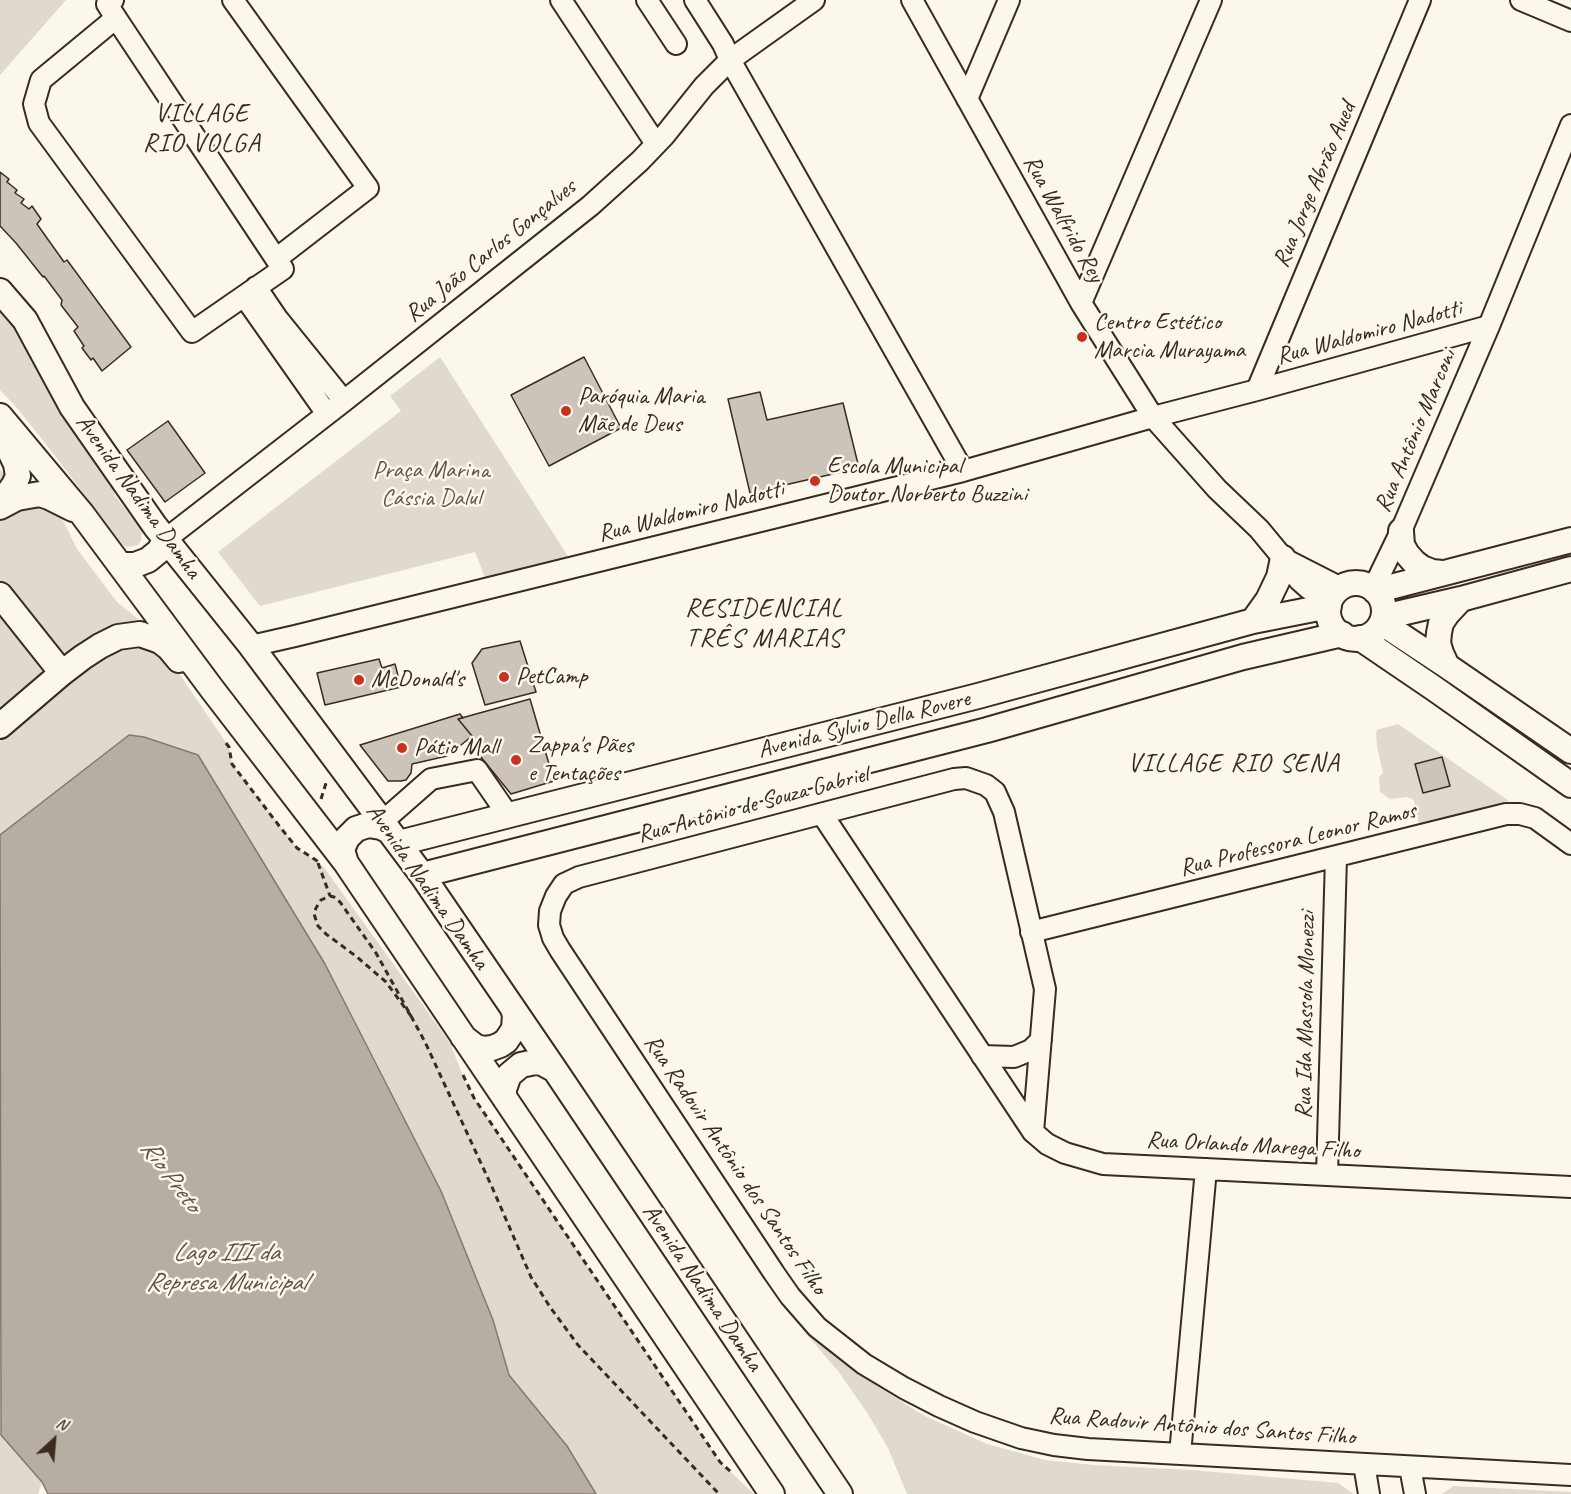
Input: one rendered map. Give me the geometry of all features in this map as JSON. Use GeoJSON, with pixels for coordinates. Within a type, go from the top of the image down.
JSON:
{"type":"FeatureCollection","features":[{"type":"Feature","properties":{"kind":"main road","name":"Avenida Nadima Damha"},"geometry":{"type":"LineString","coordinates":[[0,291],[25,320],[72,407],[168,530],[251,646],[422,875],[840,1494]]}},
{"type":"Feature","properties":{"kind":"main road"},"geometry":{"type":"LineString","coordinates":[[0,416],[82,514],[305,810],[335,864],[463,1037],[772,1494]]}},
{"type":"Feature","properties":{"kind":"main road"},"geometry":{"type":"LineString","coordinates":[[0,430],[16,464],[18,476],[0,506]]}},
{"type":"Feature","properties":{"kind":"main road"},"geometry":{"type":"LineString","coordinates":[[0,506],[17,498],[40,494],[49,496],[82,514]]}},
{"type":"Feature","properties":{"kind":"main road"},"geometry":{"type":"LineString","coordinates":[[121,565],[135,565],[148,560],[159,551],[168,530]]}},
{"type":"Feature","properties":{"kind":"main road"},"geometry":{"type":"LineString","coordinates":[[1401,531],[1402,545],[1414,562],[1432,572],[1442,573]]}},
{"type":"Feature","properties":{"kind":"main road"},"geometry":{"type":"LineString","coordinates":[[1374,590],[1571,540]]}},
{"type":"Feature","properties":{"kind":"main road"},"geometry":{"type":"LineString","coordinates":[[1253,621],[1268,600],[1279,577],[1283,558]]}},
{"type":"Feature","properties":{"kind":"main road"},"geometry":{"type":"LineString","coordinates":[[1351,636],[1370,635],[1383,620],[1571,569]]}},
{"type":"Feature","properties":{"kind":"main road"},"geometry":{"type":"LineString","coordinates":[[1383,620],[1384,605],[1374,590],[1359,584],[1348,585],[1334,599],[1329,617],[1331,622],[1351,636],[1436,690],[1571,785]]}},
{"type":"Feature","properties":{"kind":"main road"},"geometry":{"type":"LineString","coordinates":[[0,595],[62,673]]}},
{"type":"Feature","properties":{"kind":"main road","name":"Avenida Sylvio Della Rovere"},"geometry":{"type":"LineString","coordinates":[[390,832],[508,815],[978,696],[1334,599]]}},
{"type":"Feature","properties":{"kind":"main road"},"geometry":{"type":"LineString","coordinates":[[1447,666],[1438,643],[1438,633],[1447,614],[1461,599]]}},
{"type":"Feature","properties":{"kind":"main road"},"geometry":{"type":"LineString","coordinates":[[1383,620],[1571,751]]}},
{"type":"Feature","properties":{"kind":"main road"},"geometry":{"type":"LineString","coordinates":[[0,726],[83,657],[118,637],[140,634],[160,641],[212,689]]}},
{"type":"Feature","properties":{"kind":"main road","name":"Avenida Sylvio Della Rovere"},"geometry":{"type":"LineString","coordinates":[[422,875],[987,730],[1243,657],[1351,636]]}},
{"type":"Feature","properties":{"kind":"main road"},"geometry":{"type":"LineString","coordinates":[[978,696],[987,730]]}},
{"type":"Feature","properties":{"kind":"main road"},"geometry":{"type":"LineString","coordinates":[[508,815],[518,851]]}},
{"type":"Feature","properties":{"kind":"main road"},"geometry":{"type":"LineString","coordinates":[[335,864],[347,838],[356,829],[368,825],[381,827],[390,832]]}},
{"type":"Feature","properties":{"kind":"main road"},"geometry":{"type":"LineString","coordinates":[[463,1037],[476,1047],[484,1049],[500,1045],[506,1041],[514,1029],[515,1014],[512,1007]]}},
{"type":"Feature","properties":{"kind":"main road"},"geometry":{"type":"LineString","coordinates":[[504,1097],[509,1075],[521,1065],[542,1063],[555,1070]]}},
{"type":"Feature","properties":{"kind":"street"},"geometry":{"type":"LineString","coordinates":[[233,0],[368,188],[276,259]]}},
{"type":"Feature","properties":{"kind":"street"},"geometry":{"type":"LineString","coordinates":[[561,0],[656,144]]}},
{"type":"Feature","properties":{"kind":"street"},"geometry":{"type":"LineString","coordinates":[[647,0],[676,44]]}},
{"type":"Feature","properties":{"kind":"street"},"geometry":{"type":"LineString","coordinates":[[695,0],[723,44],[963,471]]}},
{"type":"Feature","properties":{"kind":"street","name":"Rua João Carlos Gonçalves"},"geometry":{"type":"LineString","coordinates":[[168,530],[208,507],[590,206],[640,161],[704,86],[730,60],[814,0]]}},
{"type":"Feature","properties":{"kind":"street","name":"Rua Walfrido Rey"},"geometry":{"type":"LineString","coordinates":[[912,0],[1081,303],[1153,417],[1283,558],[1334,599]]}},
{"type":"Feature","properties":{"kind":"street"},"geometry":{"type":"LineString","coordinates":[[967,99],[1009,0]]}},
{"type":"Feature","properties":{"kind":"street"},"geometry":{"type":"LineString","coordinates":[[1081,303],[1212,0]]}},
{"type":"Feature","properties":{"kind":"street","name":"Rua Jorge Abrão Aued"},"geometry":{"type":"LineString","coordinates":[[1257,390],[1420,0]]}},
{"type":"Feature","properties":{"kind":"street"},"geometry":{"type":"LineString","coordinates":[[1521,0],[1571,21]]}},
{"type":"Feature","properties":{"kind":"street"},"geometry":{"type":"LineString","coordinates":[[114,9],[276,259],[283,269],[192,332],[39,123],[34,104],[41,80],[114,9]]}},
{"type":"Feature","properties":{"kind":"street","name":"Rua Antônio Marconi"},"geometry":{"type":"LineString","coordinates":[[1374,590],[1489,326],[1571,125]]}},
{"type":"Feature","properties":{"kind":"street"},"geometry":{"type":"LineString","coordinates":[[250,292],[277,318],[344,401]]}},
{"type":"Feature","properties":{"kind":"street"},"geometry":{"type":"LineString","coordinates":[[250,292],[327,414]]}},
{"type":"Feature","properties":{"kind":"street","name":"Rua Waldomiro Nadotti"},"geometry":{"type":"LineString","coordinates":[[251,646],[963,471],[1489,326]]}},
{"type":"Feature","properties":{"kind":"street"},"geometry":{"type":"LineString","coordinates":[[390,832],[431,779],[477,770],[508,815]]}},
{"type":"Feature","properties":{"kind":"street","name":"Rua Antônio de Souza Gabriel"},"geometry":{"type":"LineString","coordinates":[[550,911],[564,884],[579,877],[954,779],[966,778],[986,785],[995,792],[1004,812],[1031,932]]}},
{"type":"Feature","properties":{"kind":"street","name":"Rua Orlando Marega Filho"},"geometry":{"type":"LineString","coordinates":[[822,814],[1033,1132],[1047,1144],[1065,1153],[1103,1164],[1571,1187]]}},
{"type":"Feature","properties":{"kind":"street","name":"Rua Professora Leonor Ramos"},"geometry":{"type":"LineString","coordinates":[[1031,932],[1506,814],[1520,814],[1534,818],[1571,844]]}},
{"type":"Feature","properties":{"kind":"street","name":"Rua Ida Massola Monezzi"},"geometry":{"type":"LineString","coordinates":[[1327,1175],[1335,857]]}},
{"type":"Feature","properties":{"kind":"street","name":"Rua Radovir Antônio dos Santos Filho"},"geometry":{"type":"LineString","coordinates":[[550,911],[549,925],[560,950],[790,1296],[817,1327],[864,1364],[904,1388],[975,1422],[1021,1438],[1054,1445],[1088,1449],[1571,1475]]}},
{"type":"Feature","properties":{"kind":"street"},"geometry":{"type":"LineString","coordinates":[[1031,932],[1045,989],[1033,1132]]}},
{"type":"Feature","properties":{"kind":"street"},"geometry":{"type":"LineString","coordinates":[[982,1056],[1014,1057],[1031,1050],[1041,1040]]}},
{"type":"Feature","properties":{"kind":"street"},"geometry":{"type":"LineString","coordinates":[[1180,1454],[1206,1169]]}},
{"type":"Feature","properties":{"kind":"street"},"geometry":{"type":"LineString","coordinates":[[1364,1464],[1369,1494]]}},
{"type":"Feature","properties":{"kind":"street"},"geometry":{"type":"LineString","coordinates":[[1410,1467],[1414,1494]]}},
{"type":"Feature","properties":{"kind":"path"},"geometry":{"type":"LineString","coordinates":[[223,738],[229,747],[232,764],[297,849],[318,862],[335,864]]}},
{"type":"Feature","properties":{"kind":"path"},"geometry":{"type":"LineString","coordinates":[[305,810],[322,798],[327,773]]}},
{"type":"Feature","properties":{"kind":"path"},"geometry":{"type":"LineString","coordinates":[[314,851],[330,896]]}},
{"type":"Feature","properties":{"kind":"path"},"geometry":{"type":"LineString","coordinates":[[411,1016],[386,982],[318,926],[314,915],[321,900],[330,896],[340,902],[376,953],[411,1016],[425,1042],[531,1277],[550,1307],[578,1345],[719,1494]]}},
{"type":"Feature","properties":{"kind":"path"},"geometry":{"type":"LineString","coordinates":[[461,1070],[468,1089],[720,1462],[737,1478]]}},
{"type":"Feature","properties":{"kind":"green space"},"geometry":{"type":"Polygon","coordinates":[[[0,0],[66,0],[0,75],[0,0]]]}},
{"type":"Feature","properties":{"kind":"green space"},"geometry":{"type":"Polygon","coordinates":[[[0,301],[110,475],[115,496],[142,530],[141,541],[138,545],[127,547],[123,545],[45,443],[0,390],[0,301]]]}},
{"type":"Feature","properties":{"kind":"green space","name":"Praça Marina Cássia Dalul"},"geometry":{"type":"Polygon","coordinates":[[[440,357],[571,561],[486,580],[475,552],[260,606],[218,552],[401,411],[390,396],[440,357]]]}},
{"type":"Feature","properties":{"kind":"green space"},"geometry":{"type":"Polygon","coordinates":[[[0,470],[58,510],[77,549],[117,602],[152,634],[229,747],[232,764],[297,848],[323,866],[450,1043],[468,1089],[720,1462],[754,1494],[596,1494],[567,1446],[509,1375],[502,1350],[440,1191],[325,964],[198,755],[129,735],[0,835],[0,470]]]}},
{"type":"Feature","properties":{"kind":"green space"},"geometry":{"type":"Polygon","coordinates":[[[1398,724],[1509,801],[1419,824],[1414,800],[1407,797],[1390,799],[1380,792],[1379,777],[1383,773],[1376,733],[1377,730],[1398,724]]]}},
{"type":"Feature","properties":{"kind":"green space"},"geometry":{"type":"Polygon","coordinates":[[[802,1329],[877,1386],[923,1415],[987,1444],[1045,1460],[1338,1483],[1354,1494],[907,1494],[888,1448],[868,1414],[838,1371],[802,1329]]]}},
{"type":"Feature","properties":{"kind":"green space"},"geometry":{"type":"Polygon","coordinates":[[[0,1430],[1,1435],[42,1482],[38,1494],[0,1494],[0,1430]]]}},
{"type":"Feature","properties":{"kind":"green space"},"geometry":{"type":"Polygon","coordinates":[[[1453,1486],[1571,1492],[1571,1494],[1442,1494],[1453,1486]]]}},
{"type":"Feature","properties":{"kind":"water","name":"Lago III da Represa Municipal"},"geometry":{"type":"Polygon","coordinates":[[[129,735],[144,737],[198,755],[325,964],[441,1191],[493,1320],[509,1375],[567,1446],[596,1494],[48,1494],[42,1482],[1,1435],[0,835],[129,735]]]}},
{"type":"Feature","properties":{"kind":"building"},"geometry":{"type":"Polygon","coordinates":[[[0,172],[17,190],[15,193],[24,199],[21,203],[29,209],[32,206],[41,219],[37,224],[64,262],[67,260],[131,347],[102,371],[82,348],[84,346],[74,331],[78,327],[61,305],[62,300],[0,226],[0,172]]]}},
{"type":"Feature","properties":{"kind":"building","name":"Paróquia Maria Mãe de Deus"},"geometry":{"type":"Polygon","coordinates":[[[584,357],[621,428],[549,466],[511,395],[584,357]]]}},
{"type":"Feature","properties":{"kind":"building","name":"Escola Municipal Doutor Norberto Buzzini"},"geometry":{"type":"Polygon","coordinates":[[[760,392],[767,420],[843,403],[859,468],[750,493],[728,399],[760,392]]]}},
{"type":"Feature","properties":{"kind":"building"},"geometry":{"type":"Polygon","coordinates":[[[168,421],[205,473],[165,502],[127,450],[168,421]]]}},
{"type":"Feature","properties":{"kind":"building","name":"PetCamp"},"geometry":{"type":"Polygon","coordinates":[[[520,641],[536,692],[485,705],[472,663],[482,649],[520,641]]]}},
{"type":"Feature","properties":{"kind":"building","name":"McDonald's"},"geometry":{"type":"Polygon","coordinates":[[[379,659],[382,668],[395,664],[401,687],[325,705],[317,673],[379,659]]]}},
{"type":"Feature","properties":{"kind":"building","name":"Zappa's Pães e Tentações"},"geometry":{"type":"Polygon","coordinates":[[[530,699],[554,781],[511,794],[467,740],[472,736],[458,719],[530,699]]]}},
{"type":"Feature","properties":{"kind":"building","name":"Pátio Mall"},"geometry":{"type":"Polygon","coordinates":[[[460,714],[463,718],[458,719],[472,736],[455,750],[447,741],[442,745],[447,756],[412,764],[411,773],[406,780],[388,781],[360,745],[460,714]]]}},
{"type":"Feature","properties":{"kind":"building"},"geometry":{"type":"Polygon","coordinates":[[[1442,757],[1450,786],[1423,793],[1415,764],[1442,757]]]}},
{"type":"Feature","properties":{"kind":"place","name":"Centro Estético Marcia Murayama"},"geometry":{"type":"Point","coordinates":[1082,337]}},
{"type":"Feature","properties":{"kind":"place","name":"Paróquia Maria Mãe de Deus"},"geometry":{"type":"Point","coordinates":[566,411]}},
{"type":"Feature","properties":{"kind":"place","name":"Escola Municipal Doutor Norberto Buzzini"},"geometry":{"type":"Point","coordinates":[815,481]}},
{"type":"Feature","properties":{"kind":"place","name":"PetCamp"},"geometry":{"type":"Point","coordinates":[504,677]}},
{"type":"Feature","properties":{"kind":"place","name":"McDonald's"},"geometry":{"type":"Point","coordinates":[359,680]}},
{"type":"Feature","properties":{"kind":"place","name":"Pátio Mall"},"geometry":{"type":"Point","coordinates":[402,748]}},
{"type":"Feature","properties":{"kind":"place","name":"Zappa's Pães e Tentações"},"geometry":{"type":"Point","coordinates":[516,760]}},
{"type":"Feature","properties":{"kind":"district","name":"VILLAGE RIO VOLGA"},"geometry":{"type":"Point","coordinates":[202,129]}},
{"type":"Feature","properties":{"kind":"district","name":"RESIDENCIAL TRÊS MARIAS"},"geometry":{"type":"Point","coordinates":[764,624]}},
{"type":"Feature","properties":{"kind":"district","name":"VILLAGE RIO SENA"},"geometry":{"type":"Point","coordinates":[1234,764]}},
{"type":"Feature","properties":{"kind":"water label","name":"Rio Preto"},"geometry":{"type":"Point","coordinates":[170,1176]}}]}
